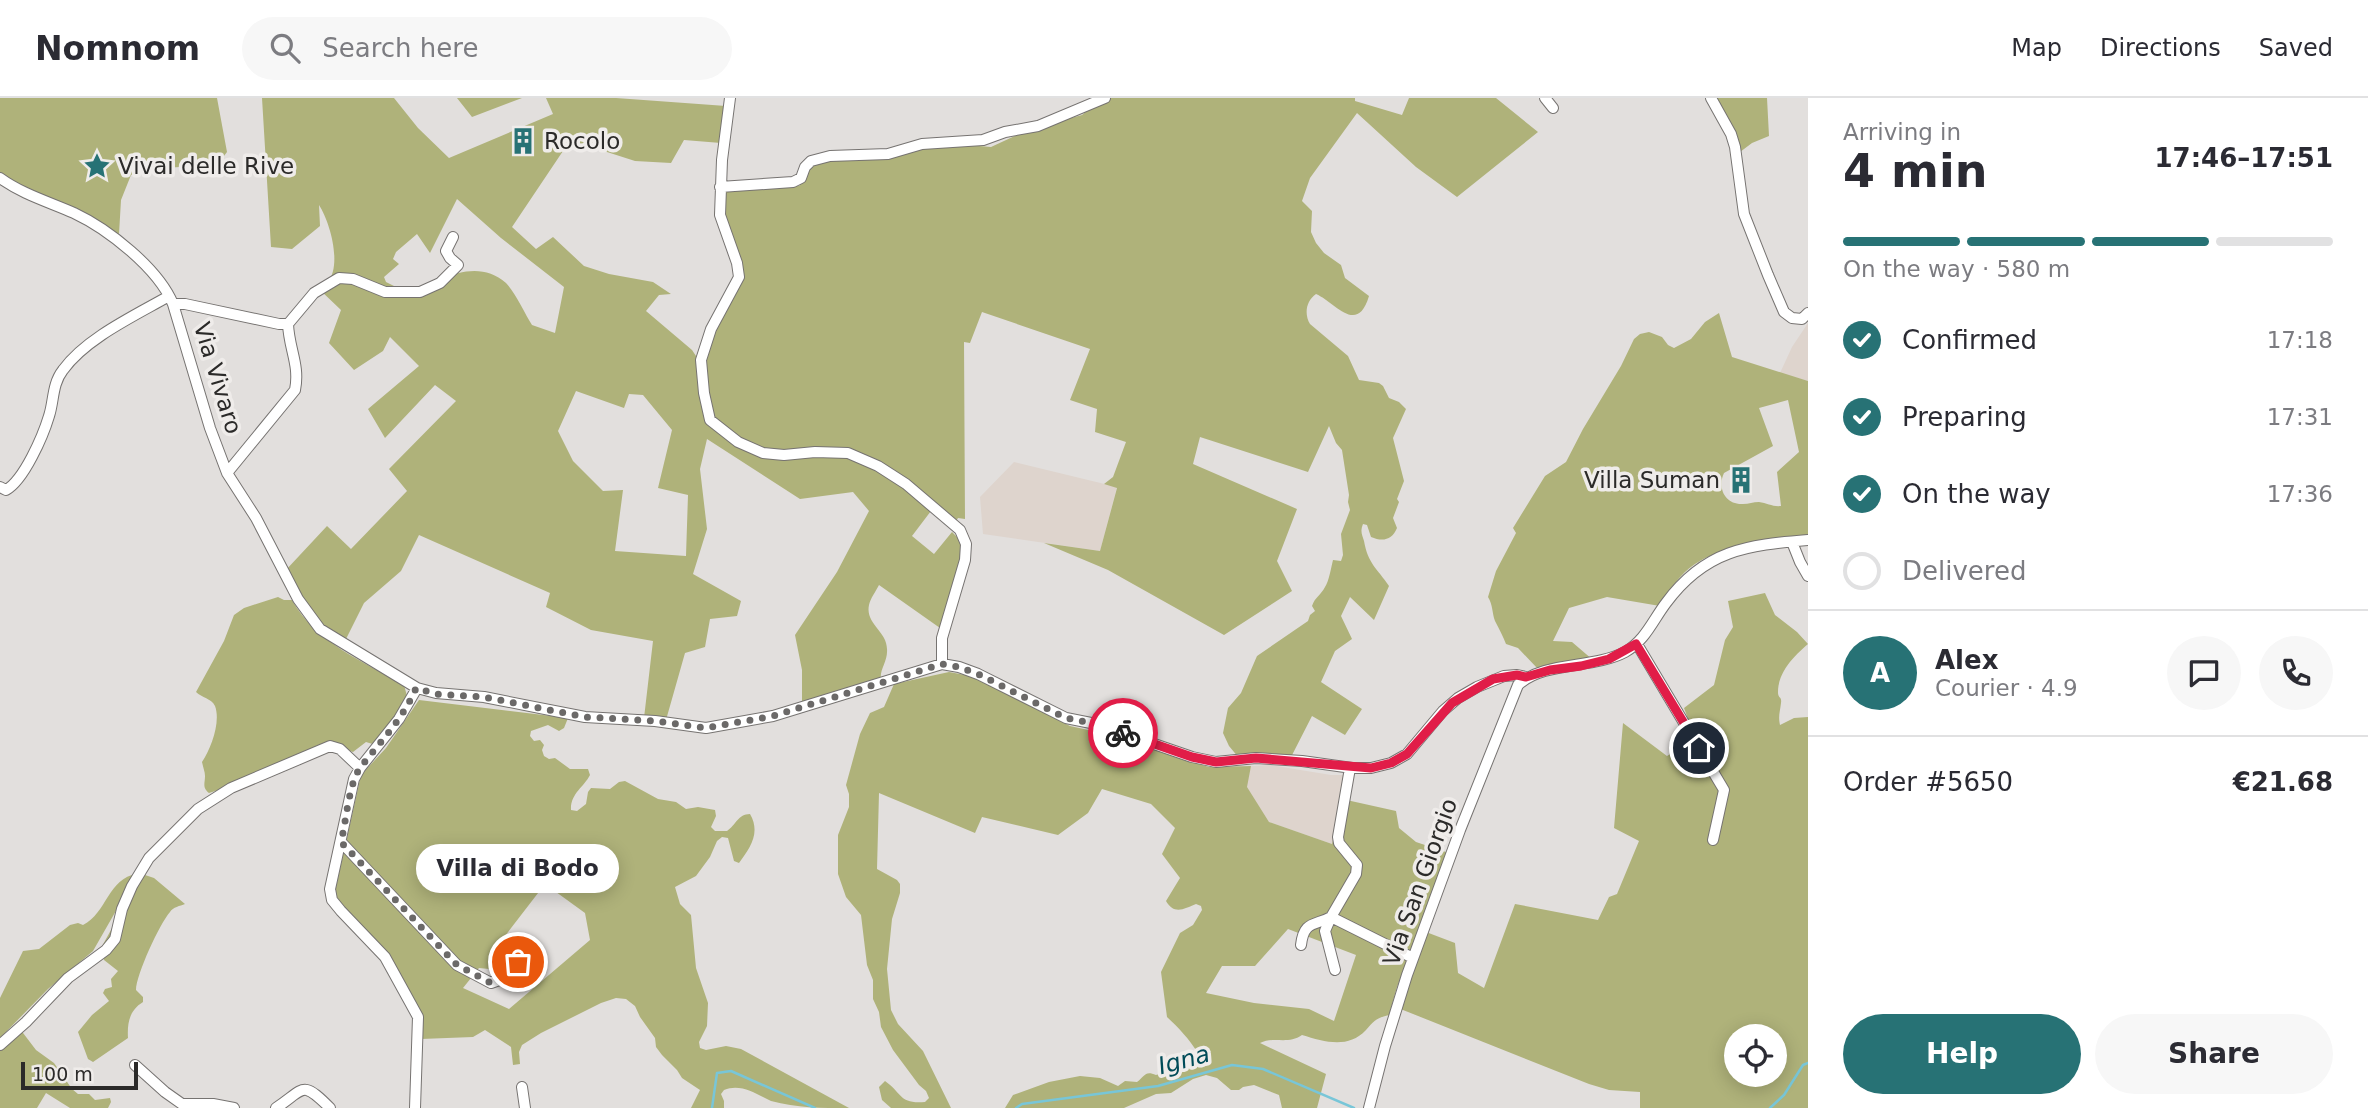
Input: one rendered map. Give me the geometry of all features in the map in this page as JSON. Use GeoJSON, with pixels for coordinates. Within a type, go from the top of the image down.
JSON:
{"type":"FeatureCollection","features":[{"type":"Feature","properties":{"kind":"street"},"geometry":{"type":"LineString","coordinates":[[730,98],[722,160],[720,215],[737,263],[738,277],[711,329],[701,360],[710,420],[738,442],[763,453],[848,453],[878,466],[906,484],[960,530],[966,544],[965,560],[942,638],[942,664]]}},
{"type":"Feature","properties":{"kind":"street"},"geometry":{"type":"LineString","coordinates":[[720,187],[793,182],[801,178],[805,167],[811,161],[830,156],[888,154],[922,144],[983,140],[1005,132],[1038,126],[1105,98]]}},
{"type":"Feature","properties":{"kind":"street"},"geometry":{"type":"LineString","coordinates":[[1545,98],[1553,108]]}},
{"type":"Feature","properties":{"kind":"street"},"geometry":{"type":"LineString","coordinates":[[1711,98],[1731,134],[1744,214],[1773,288],[1784,312],[1792,318],[1802,319],[1808,313]]}},
{"type":"Feature","properties":{"kind":"street","name":"Via Vivaro"},"geometry":{"type":"LineString","coordinates":[[0,178],[26,193],[97,225],[155,276],[171,300],[226,472],[256,518],[298,599],[320,629],[416,688]]}},
{"type":"Feature","properties":{"kind":"street"},"geometry":{"type":"LineString","coordinates":[[226,472],[286,404],[295,390],[298,375],[288,324],[314,293],[339,278],[353,279],[385,292],[420,292],[440,283],[458,265],[446,251],[453,237]]}},
{"type":"Feature","properties":{"kind":"street"},"geometry":{"type":"LineString","coordinates":[[0,487],[6,490],[13,486],[26,467],[50,414],[52,396],[62,370],[82,350],[123,322],[171,300],[288,324]]}},
{"type":"Feature","properties":{"kind":"street"},"geometry":{"type":"LineString","coordinates":[[415,1108],[418,1017],[385,957],[332,900],[330,889],[354,779],[399,719],[416,688],[436,694],[484,697],[585,717],[655,721],[706,728],[773,716],[942,664],[978,674],[1066,718],[1096,724],[1192,757],[1216,762],[1256,758],[1371,768],[1391,763],[1407,754],[1443,711],[1458,698],[1493,679],[1517,675],[1526,677],[1609,659],[1636,644],[1677,589],[1702,567],[1744,548],[1808,540]]}},
{"type":"Feature","properties":{"kind":"street"},"geometry":{"type":"LineString","coordinates":[[1792,542],[1808,576]]}},
{"type":"Feature","properties":{"kind":"street"},"geometry":{"type":"LineString","coordinates":[[1636,644],[1724,790],[1713,840]]}},
{"type":"Feature","properties":{"kind":"street","name":"Via San Giorgio"},"geometry":{"type":"LineString","coordinates":[[1369,1108],[1413,958],[1512,697],[1526,677]]}},
{"type":"Feature","properties":{"kind":"street"},"geometry":{"type":"LineString","coordinates":[[0,1045],[68,978],[106,950],[115,939],[122,909],[132,886],[149,858],[198,809],[231,788],[285,767],[320,748],[330,746],[340,749],[360,768]]}},
{"type":"Feature","properties":{"kind":"street"},"geometry":{"type":"LineString","coordinates":[[1335,970],[1325,937],[1326,926],[1356,874],[1357,865],[1339,843],[1338,836],[1350,768]]}},
{"type":"Feature","properties":{"kind":"street"},"geometry":{"type":"LineString","coordinates":[[341,842],[457,965],[491,983],[505,978],[518,962]]}},
{"type":"Feature","properties":{"kind":"street"},"geometry":{"type":"LineString","coordinates":[[1301,944],[1309,925],[1331,917],[1413,958]]}},
{"type":"Feature","properties":{"kind":"street"},"geometry":{"type":"LineString","coordinates":[[135,1065],[182,1104],[213,1104],[234,1108]]}},
{"type":"Feature","properties":{"kind":"street"},"geometry":{"type":"LineString","coordinates":[[522,1087],[525,1108]]}},
{"type":"Feature","properties":{"kind":"street"},"geometry":{"type":"LineString","coordinates":[[276,1108],[297,1091],[305,1089],[330,1108]]}},
{"type":"Feature","properties":{"kind":"shaded area"},"geometry":{"type":"Polygon","coordinates":[[[1808,323],[1808,381],[1780,373],[1792,347],[1808,323]]]}},
{"type":"Feature","properties":{"kind":"shaded area"},"geometry":{"type":"Polygon","coordinates":[[[1014,462],[1117,487],[1100,551],[983,534],[980,497],[1014,462]]]}},
{"type":"Feature","properties":{"kind":"shaded area"},"geometry":{"type":"Polygon","coordinates":[[[1270,765],[1346,775],[1332,844],[1269,822],[1246,787],[1251,766],[1270,765]]]}},
{"type":"Feature","properties":{"kind":"green space","name":"Vivai delle Rive"},"geometry":{"type":"Polygon","coordinates":[[[0,98],[217,98],[227,152],[217,165],[144,169],[131,175],[121,200],[119,234],[0,175],[0,98]]]}},
{"type":"Feature","properties":{"kind":"green space"},"geometry":{"type":"Polygon","coordinates":[[[262,98],[394,98],[418,128],[449,158],[553,114],[546,98],[616,98],[726,106],[721,143],[684,140],[671,163],[635,161],[579,143],[567,145],[512,227],[536,249],[553,237],[584,266],[609,274],[653,282],[671,294],[659,295],[646,311],[692,350],[700,362],[706,363],[710,339],[739,281],[717,216],[714,214],[724,182],[799,186],[812,165],[828,160],[847,160],[922,141],[991,147],[1028,130],[1082,115],[1102,98],[1355,98],[1355,101],[1402,115],[1409,98],[1496,98],[1538,132],[1457,197],[1416,167],[1357,113],[1310,178],[1302,201],[1312,211],[1311,232],[1316,243],[1324,253],[1341,265],[1345,278],[1369,296],[1364,308],[1358,314],[1352,315],[1316,294],[1308,304],[1308,320],[1348,356],[1359,380],[1379,383],[1389,398],[1406,409],[1393,438],[1404,481],[1393,518],[1397,528],[1393,535],[1387,539],[1379,539],[1371,537],[1367,525],[1363,524],[1362,529],[1368,555],[1389,586],[1374,620],[1350,597],[1341,616],[1352,639],[1335,651],[1321,682],[1362,709],[1345,735],[1312,716],[1289,761],[1239,758],[1223,733],[1228,708],[1241,693],[1257,656],[1308,621],[1315,611],[1313,603],[1329,578],[1333,560],[1341,561],[1341,534],[1350,510],[1349,495],[1342,450],[1329,426],[1308,472],[1200,437],[1193,464],[1297,509],[1277,561],[1292,591],[1224,635],[1108,570],[1044,543],[1100,551],[1117,488],[1104,484],[1113,477],[1126,442],[1095,432],[1097,409],[1070,400],[1090,349],[982,312],[970,343],[964,342],[965,519],[958,518],[955,523],[934,507],[912,536],[934,554],[952,532],[960,540],[963,549],[940,628],[879,585],[870,603],[869,612],[886,643],[887,654],[881,681],[802,708],[802,670],[795,635],[837,572],[869,511],[853,492],[800,499],[707,439],[700,469],[707,529],[693,574],[741,601],[737,616],[710,619],[705,647],[685,653],[666,720],[644,718],[653,641],[591,630],[546,607],[550,593],[419,535],[401,571],[364,603],[344,643],[316,620],[285,571],[327,526],[351,549],[407,491],[389,469],[456,401],[435,385],[385,438],[368,409],[419,366],[390,337],[383,351],[354,370],[329,343],[341,310],[319,289],[327,283],[332,274],[334,254],[327,222],[319,205],[320,226],[292,249],[271,247],[262,98]],[[457,199],[430,253],[417,234],[396,252],[393,259],[399,264],[384,277],[386,282],[410,294],[458,273],[471,271],[495,275],[506,283],[532,325],[555,333],[564,287],[501,238],[457,199]],[[576,391],[558,431],[573,461],[603,491],[623,490],[615,551],[686,556],[688,495],[658,488],[672,430],[643,395],[629,394],[624,408],[576,391]]]}},
{"type":"Feature","properties":{"kind":"green space"},"geometry":{"type":"Polygon","coordinates":[[[457,98],[522,98],[472,117],[457,98]]]}},
{"type":"Feature","properties":{"kind":"green space"},"geometry":{"type":"Polygon","coordinates":[[[1715,98],[1767,98],[1769,136],[1740,152],[1715,98]]]}},
{"type":"Feature","properties":{"kind":"green space"},"geometry":{"type":"Polygon","coordinates":[[[1719,313],[1732,357],[1808,381],[1808,535],[1735,547],[1708,557],[1684,573],[1660,606],[1607,597],[1569,608],[1553,641],[1572,642],[1593,660],[1538,669],[1518,648],[1506,644],[1488,597],[1496,571],[1516,533],[1513,528],[1545,476],[1566,462],[1634,339],[1649,332],[1662,337],[1674,348],[1691,339],[1705,322],[1719,313]],[[1788,400],[1759,408],[1773,446],[1724,473],[1721,484],[1727,499],[1737,504],[1759,502],[1781,506],[1777,472],[1799,452],[1788,400]]]}},
{"type":"Feature","properties":{"kind":"green space"},"geometry":{"type":"Polygon","coordinates":[[[1765,593],[1775,615],[1808,644],[1784,671],[1778,692],[1781,701],[1780,725],[1794,718],[1808,717],[1808,1108],[1640,1108],[1640,1092],[1609,1090],[1589,1084],[1398,1008],[1426,932],[1455,943],[1458,973],[1484,988],[1515,904],[1598,920],[1609,897],[1617,894],[1639,841],[1614,828],[1623,723],[1667,756],[1695,738],[1684,708],[1714,685],[1725,640],[1733,627],[1728,601],[1765,593]]]}},
{"type":"Feature","properties":{"kind":"green space"},"geometry":{"type":"Polygon","coordinates":[[[278,597],[292,600],[314,628],[342,650],[404,685],[407,696],[379,746],[366,742],[353,752],[326,742],[293,761],[209,793],[205,787],[202,762],[214,735],[217,712],[213,703],[196,692],[224,641],[234,615],[244,608],[278,597]]]}},
{"type":"Feature","properties":{"kind":"green space"},"geometry":{"type":"Polygon","coordinates":[[[949,672],[971,676],[1070,726],[1139,741],[1209,767],[1251,766],[1247,787],[1269,822],[1332,844],[1342,799],[1396,811],[1399,828],[1416,842],[1449,853],[1397,987],[1389,1015],[1376,1020],[1359,1036],[1344,1042],[1328,1042],[1302,1035],[1260,1043],[1326,1074],[1317,1108],[1282,1108],[1279,1095],[1254,1085],[1231,1090],[1217,1078],[1206,1075],[1193,1079],[1171,1093],[1156,1094],[1124,1108],[1005,1108],[1013,1095],[1049,1082],[1080,1076],[1100,1078],[1118,1086],[1125,1081],[1137,1082],[1147,1073],[1156,1075],[1168,1071],[1182,1058],[1193,1057],[1198,1053],[1167,1017],[1161,972],[1180,933],[1193,925],[1202,910],[1201,906],[1196,904],[1183,909],[1172,908],[1166,901],[1180,878],[1162,854],[1175,828],[1151,804],[1102,789],[1088,813],[1058,835],[982,817],[975,833],[879,793],[877,869],[900,884],[892,919],[887,969],[891,1010],[898,1024],[923,1051],[951,1108],[891,1108],[882,1100],[879,1087],[885,1081],[906,1100],[925,1102],[929,1098],[893,1050],[881,1027],[879,1012],[873,999],[873,980],[867,965],[861,915],[846,897],[838,874],[838,835],[849,807],[846,785],[860,734],[870,713],[884,707],[894,684],[949,672]],[[1288,929],[1255,966],[1222,966],[1206,993],[1254,1003],[1309,1009],[1334,1021],[1356,955],[1288,929]]]}},
{"type":"Feature","properties":{"kind":"green space"},"geometry":{"type":"Polygon","coordinates":[[[419,700],[568,718],[564,728],[559,731],[548,725],[531,731],[530,736],[534,741],[540,740],[544,745],[544,756],[549,759],[555,758],[570,769],[588,769],[590,775],[575,795],[571,810],[577,811],[586,804],[591,788],[610,789],[625,781],[658,799],[676,802],[686,809],[698,807],[715,810],[716,816],[711,827],[715,831],[727,831],[740,818],[750,814],[754,834],[739,863],[734,861],[728,838],[722,837],[696,876],[675,887],[680,904],[691,915],[696,968],[708,1003],[707,1026],[699,1042],[700,1048],[706,1050],[726,1046],[741,1049],[849,1108],[790,1105],[771,1101],[748,1090],[730,1088],[721,1094],[724,1108],[691,1108],[700,1090],[682,1078],[662,1055],[635,1006],[626,999],[616,998],[601,1003],[541,1033],[522,1045],[519,1052],[520,1064],[513,1065],[511,1047],[485,1030],[473,1037],[421,1039],[403,988],[334,896],[361,775],[386,748],[419,700]],[[545,884],[505,936],[514,961],[499,970],[479,968],[463,988],[509,1009],[590,940],[585,913],[545,884]]]}},
{"type":"Feature","properties":{"kind":"green space"},"geometry":{"type":"Polygon","coordinates":[[[137,874],[93,951],[48,989],[0,1038],[0,998],[23,951],[39,949],[70,925],[83,925],[91,920],[120,882],[137,874]]]}},
{"type":"Feature","properties":{"kind":"green space"},"geometry":{"type":"Polygon","coordinates":[[[142,874],[154,878],[185,904],[171,910],[149,950],[136,990],[143,997],[143,1002],[130,1017],[128,1038],[93,1062],[88,1059],[78,1032],[92,1015],[109,1001],[103,993],[105,989],[112,987],[111,979],[118,971],[104,960],[101,948],[142,874]]]}},
{"type":"Feature","properties":{"kind":"green space"},"geometry":{"type":"Polygon","coordinates":[[[20,1029],[36,1050],[54,1063],[72,1089],[78,1094],[89,1094],[95,1100],[110,1098],[108,1108],[70,1108],[46,1093],[37,1108],[0,1108],[0,1044],[20,1029]]]}},
{"type":"Feature","properties":{"kind":"waterway","name":"Igna"},"geometry":{"type":"LineString","coordinates":[[1770,1108],[1784,1095],[1803,1065],[1808,1063]]}},
{"type":"Feature","properties":{"kind":"waterway","name":"Igna"},"geometry":{"type":"LineString","coordinates":[[1016,1108],[1022,1104],[1158,1086],[1232,1065],[1263,1069],[1354,1108]]}},
{"type":"Feature","properties":{"kind":"waterway","name":"Igna"},"geometry":{"type":"LineString","coordinates":[[712,1108],[717,1073],[731,1071],[815,1108]]}},
{"type":"Feature","properties":{"kind":"way so far"},"geometry":{"type":"LineString","coordinates":[[518,962],[505,978],[491,983],[457,965],[341,842],[354,779],[399,719],[416,688],[436,694],[484,697],[585,717],[655,721],[706,728],[734,725],[807,707],[942,664],[978,674],[1066,718],[1123,733]]}},
{"type":"Feature","properties":{"kind":"place","name":"Rocolo"},"geometry":{"type":"Point","coordinates":[523,141]}},
{"type":"Feature","properties":{"kind":"place","name":"Vivai delle Rive"},"geometry":{"type":"Point","coordinates":[97,166]}},
{"type":"Feature","properties":{"kind":"place","name":"Villa Suman"},"geometry":{"type":"Point","coordinates":[1741,480]}},
{"type":"Feature","properties":{"kind":"place","name":"Villa di Bodo"},"geometry":{"type":"Point","coordinates":[518,962]}},
{"type":"Feature","properties":{"kind":"route"},"geometry":{"type":"LineString","coordinates":[[1123,733],[1192,757],[1216,762],[1256,758],[1371,768],[1391,763],[1407,754],[1452,703],[1493,679],[1517,675],[1526,677],[1550,670],[1581,666],[1609,659],[1636,644],[1699,748]]}}]}
